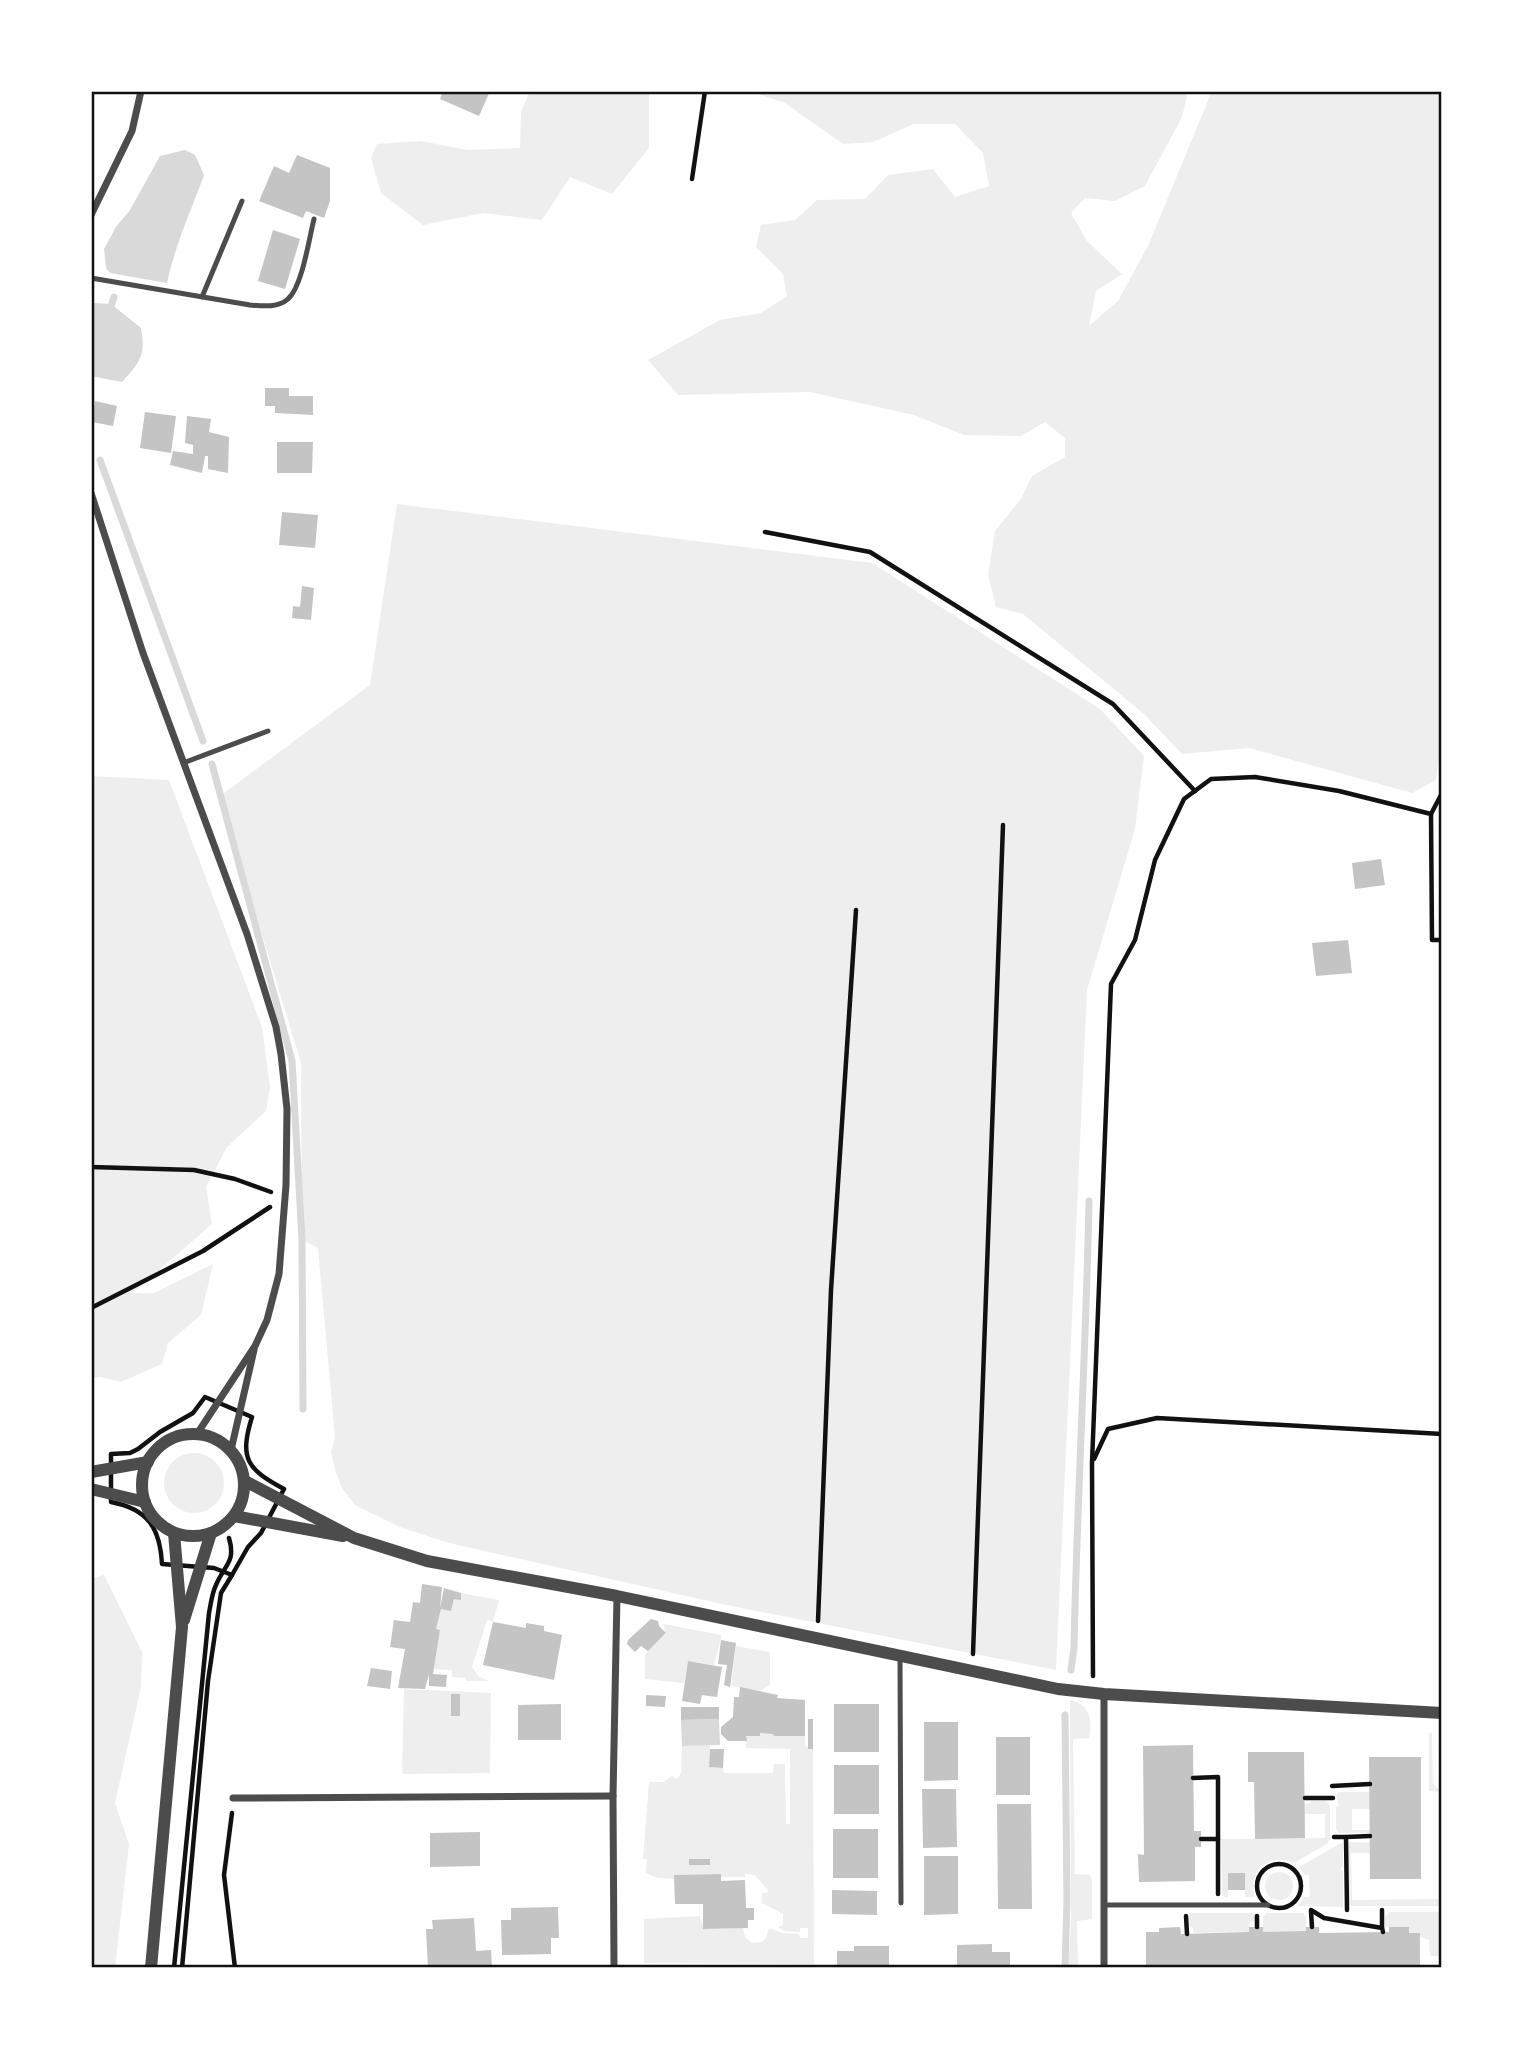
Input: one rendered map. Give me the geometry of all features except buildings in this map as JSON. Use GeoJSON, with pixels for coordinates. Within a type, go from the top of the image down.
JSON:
{"type":"FeatureCollection","features":[{"type":"Feature","properties":{"kind":"street"},"geometry":{"type":"LineString","coordinates":[[91,215],[132,131],[141,91]]}},
{"type":"Feature","properties":{"kind":"street"},"geometry":{"type":"LineString","coordinates":[[91,493],[143,653],[247,934],[276,1027],[281,1054],[287,1109],[285,1197],[279,1274],[267,1320],[254,1346],[197,1433]]}},
{"type":"Feature","properties":{"kind":"street"},"geometry":{"type":"LineString","coordinates":[[231,1450],[254,1346]]}},
{"type":"Feature","properties":{"kind":"street"},"geometry":{"type":"LineString","coordinates":[[197,1433],[210,1436],[231,1450],[242,1466],[245,1481],[244,1496],[231,1520],[211,1533],[189,1536],[174,1532],[152,1515],[145,1502],[142,1487],[144,1471],[162,1443],[177,1436],[197,1433]]}},
{"type":"Feature","properties":{"kind":"street"},"geometry":{"type":"LineString","coordinates":[[91,1472],[148,1462]]}},
{"type":"Feature","properties":{"kind":"street"},"geometry":{"type":"LineString","coordinates":[[245,1481],[355,1538]]}},
{"type":"Feature","properties":{"kind":"street"},"geometry":{"type":"LineString","coordinates":[[91,1489],[145,1502]]}},
{"type":"Feature","properties":{"kind":"street"},"geometry":{"type":"LineString","coordinates":[[231,1520],[266,1522],[355,1538],[427,1561],[617,1596],[1058,1689],[1099,1694],[1442,1713]]}},
{"type":"Feature","properties":{"kind":"street"},"geometry":{"type":"LineString","coordinates":[[151,1968],[182,1627],[174,1532]]}},
{"type":"Feature","properties":{"kind":"street"},"geometry":{"type":"LineString","coordinates":[[182,1627],[211,1533]]}},
{"type":"Feature","properties":{"kind":"street"},"geometry":{"type":"LineString","coordinates":[[614,1968],[613,1796],[617,1596]]}},
{"type":"Feature","properties":{"kind":"street"},"geometry":{"type":"LineString","coordinates":[[1099,1694],[1104,1968]]}},
{"type":"Feature","properties":{"kind":"street"},"geometry":{"type":"LineString","coordinates":[[233,1798],[613,1796]]}},
{"type":"Feature","properties":{"kind":"lane"},"geometry":{"type":"LineString","coordinates":[[202,297],[242,201]]}},
{"type":"Feature","properties":{"kind":"lane"},"geometry":{"type":"LineString","coordinates":[[91,278],[250,306],[272,306],[287,301],[295,289],[314,219]]}},
{"type":"Feature","properties":{"kind":"lane"},"geometry":{"type":"LineString","coordinates":[[183,763],[268,731]]}},
{"type":"Feature","properties":{"kind":"lane"},"geometry":{"type":"LineString","coordinates":[[900,1657],[901,1903]]}},
{"type":"Feature","properties":{"kind":"lane"},"geometry":{"type":"LineString","coordinates":[[1104,1905],[1268,1905]]}},
{"type":"Feature","properties":{"kind":"path"},"geometry":{"type":"LineString","coordinates":[[692,179],[705,91]]}},
{"type":"Feature","properties":{"kind":"path"},"geometry":{"type":"LineString","coordinates":[[765,532],[870,552],[1113,704],[1195,791]]}},
{"type":"Feature","properties":{"kind":"path"},"geometry":{"type":"LineString","coordinates":[[1099,1694],[1092,1463],[1111,984],[1135,940],[1155,860],[1184,799],[1211,779],[1255,777],[1339,791],[1431,814]]}},
{"type":"Feature","properties":{"kind":"path"},"geometry":{"type":"LineString","coordinates":[[1442,793],[1431,814],[1433,940],[1442,940]]}},
{"type":"Feature","properties":{"kind":"path"},"geometry":{"type":"LineString","coordinates":[[972,1672],[1003,825]]}},
{"type":"Feature","properties":{"kind":"path"},"geometry":{"type":"LineString","coordinates":[[817,1639],[831,1290],[856,909]]}},
{"type":"Feature","properties":{"kind":"path"},"geometry":{"type":"LineString","coordinates":[[91,1167],[194,1170],[234,1179],[285,1197]]}},
{"type":"Feature","properties":{"kind":"path"},"geometry":{"type":"LineString","coordinates":[[91,1308],[203,1251],[285,1197]]}},
{"type":"Feature","properties":{"kind":"path"},"geometry":{"type":"LineString","coordinates":[[182,1968],[208,1681],[221,1593],[232,1575],[248,1547],[261,1533],[284,1489],[259,1475],[250,1462],[245,1447],[252,1417],[205,1397],[193,1413],[160,1432],[138,1449],[130,1453],[111,1454],[111,1502],[129,1506],[145,1516],[158,1536],[162,1564],[200,1566],[232,1575]]}},
{"type":"Feature","properties":{"kind":"path"},"geometry":{"type":"LineString","coordinates":[[1092,1463],[1108,1429],[1157,1418],[1442,1434]]}},
{"type":"Feature","properties":{"kind":"path"},"geometry":{"type":"LineString","coordinates":[[174,1968],[209,1613],[215,1588],[233,1554],[231,1520]]}},
{"type":"Feature","properties":{"kind":"path"},"geometry":{"type":"LineString","coordinates":[[1193,1778],[1218,1777],[1218,1905]]}},
{"type":"Feature","properties":{"kind":"path"},"geometry":{"type":"LineString","coordinates":[[1332,1786],[1370,1784]]}},
{"type":"Feature","properties":{"kind":"path"},"geometry":{"type":"LineString","coordinates":[[233,1798],[224,1875],[235,1968]]}},
{"type":"Feature","properties":{"kind":"path"},"geometry":{"type":"LineString","coordinates":[[1305,1798],[1333,1798]]}},
{"type":"Feature","properties":{"kind":"path"},"geometry":{"type":"LineString","coordinates":[[1334,1837],[1370,1836]]}},
{"type":"Feature","properties":{"kind":"path"},"geometry":{"type":"LineString","coordinates":[[1346,1837],[1347,1910]]}},
{"type":"Feature","properties":{"kind":"path"},"geometry":{"type":"LineString","coordinates":[[1201,1839],[1218,1839]]}},
{"type":"Feature","properties":{"kind":"path"},"geometry":{"type":"LineString","coordinates":[[1273,1864],[1288,1865],[1301,1881],[1299,1895],[1290,1905],[1275,1908],[1268,1905],[1258,1894],[1257,1879],[1261,1872],[1273,1864]]}},
{"type":"Feature","properties":{"kind":"path"},"geometry":{"type":"LineString","coordinates":[[1312,1927],[1311,1910],[1324,1917],[1382,1930],[1382,1910]]}},
{"type":"Feature","properties":{"kind":"shaded area"},"geometry":{"type":"Polygon","coordinates":[[[530,91],[647,91],[649,148],[612,194],[570,177],[542,220],[483,213],[423,225],[381,193],[371,158],[377,144],[420,141],[468,150],[520,148],[521,112],[530,91]]]}},
{"type":"Feature","properties":{"kind":"shaded area"},"geometry":{"type":"Polygon","coordinates":[[[749,91],[1188,91],[1182,117],[1145,186],[1115,201],[1085,198],[1071,213],[1087,241],[1122,274],[1096,291],[1089,326],[1118,301],[1148,246],[1212,91],[1442,91],[1442,735],[1436,780],[1412,793],[1249,748],[1182,754],[1144,714],[1023,614],[996,607],[988,575],[995,531],[1021,499],[1032,476],[1065,457],[1065,438],[1045,422],[1021,436],[964,435],[914,415],[810,392],[678,395],[648,360],[720,320],[761,313],[787,296],[783,274],[756,247],[761,225],[795,220],[817,200],[865,199],[888,175],[933,169],[955,197],[989,186],[983,153],[955,124],[914,124],[873,142],[843,144],[785,103],[749,91]]]}},
{"type":"Feature","properties":{"kind":"shaded area"},"geometry":{"type":"Polygon","coordinates":[[[185,150],[195,155],[204,175],[167,283],[110,273],[106,268],[104,249],[116,227],[130,210],[160,156],[185,150]]]}},
{"type":"Feature","properties":{"kind":"shaded area"},"geometry":{"type":"Polygon","coordinates":[[[111,304],[141,328],[143,345],[140,358],[122,382],[91,376],[91,305],[111,304]]]}},
{"type":"Feature","properties":{"kind":"shaded area"},"geometry":{"type":"Polygon","coordinates":[[[397,504],[872,563],[1100,709],[1144,756],[1135,829],[1087,990],[1056,1670],[731,1606],[449,1543],[400,1527],[355,1505],[342,1488],[331,1452],[335,1437],[318,1248],[302,1240],[301,1063],[220,796],[370,685],[397,504]]]}},
{"type":"Feature","properties":{"kind":"shaded area"},"geometry":{"type":"Polygon","coordinates":[[[91,776],[169,780],[262,1027],[270,1087],[266,1111],[227,1147],[206,1187],[212,1224],[133,1293],[154,1293],[213,1264],[201,1315],[168,1343],[162,1364],[121,1382],[101,1377],[91,1378],[91,776]]]}},
{"type":"Feature","properties":{"kind":"shaded area"},"geometry":{"type":"Polygon","coordinates":[[[194,1453],[215,1462],[224,1483],[215,1504],[194,1513],[173,1504],[164,1483],[173,1462],[194,1453]]]}},
{"type":"Feature","properties":{"kind":"shaded area"},"geometry":{"type":"Polygon","coordinates":[[[104,1575],[142,1652],[141,1687],[115,1803],[129,1844],[115,1968],[91,1968],[91,1579],[104,1575]]]}},
{"type":"Feature","properties":{"kind":"shaded area"},"geometry":{"type":"Polygon","coordinates":[[[461,1593],[499,1600],[493,1622],[487,1620],[472,1667],[479,1677],[489,1681],[466,1681],[465,1678],[452,1677],[452,1670],[434,1669],[439,1630],[436,1629],[441,1609],[451,1611],[454,1599],[460,1599],[461,1593]]]}},
{"type":"Feature","properties":{"kind":"shaded area"},"geometry":{"type":"Polygon","coordinates":[[[663,1624],[722,1635],[714,1665],[688,1661],[684,1683],[645,1679],[645,1654],[666,1634],[663,1624]]]}},
{"type":"Feature","properties":{"kind":"shaded area"},"geometry":{"type":"Polygon","coordinates":[[[736,1646],[770,1652],[770,1684],[760,1691],[731,1686],[736,1646]]]}},
{"type":"Feature","properties":{"kind":"shaded area"},"geometry":{"type":"Polygon","coordinates":[[[404,1689],[491,1693],[490,1773],[402,1774],[404,1689]]]}},
{"type":"Feature","properties":{"kind":"shaded area"},"geometry":{"type":"Polygon","coordinates":[[[1070,1700],[1086,1709],[1091,1725],[1089,1738],[1073,1739],[1075,1874],[1090,1875],[1092,1880],[1092,1919],[1077,1921],[1078,1968],[1068,1968],[1071,1921],[1070,1700]]]}},
{"type":"Feature","properties":{"kind":"shaded area"},"geometry":{"type":"Polygon","coordinates":[[[719,1719],[720,1745],[682,1746],[681,1720],[719,1719]]]}},
{"type":"Feature","properties":{"kind":"shaded area"},"geometry":{"type":"Polygon","coordinates":[[[1432,1732],[1433,1783],[1437,1788],[1442,1788],[1442,1906],[1351,1906],[1348,1842],[1370,1843],[1370,1853],[1351,1853],[1352,1900],[1440,1899],[1440,1792],[1429,1791],[1429,1733],[1432,1732]]]}},
{"type":"Feature","properties":{"kind":"shaded area"},"geometry":{"type":"Polygon","coordinates":[[[760,1733],[805,1736],[805,1746],[813,1749],[814,1964],[644,1963],[644,1919],[700,1916],[704,1929],[743,1928],[745,1937],[752,1943],[762,1942],[769,1928],[808,1938],[808,1928],[800,1928],[800,1932],[784,1931],[778,1927],[783,1925],[783,1914],[762,1903],[762,1893],[767,1893],[768,1890],[755,1875],[675,1875],[674,1879],[657,1878],[646,1873],[647,1859],[643,1859],[649,1782],[664,1782],[672,1776],[677,1779],[681,1773],[682,1746],[710,1745],[709,1767],[723,1768],[724,1773],[773,1773],[774,1764],[785,1764],[786,1824],[790,1824],[790,1749],[746,1748],[746,1736],[759,1736],[760,1733]]]}},
{"type":"Feature","properties":{"kind":"shaded area"},"geometry":{"type":"Polygon","coordinates":[[[1339,1792],[1370,1792],[1370,1809],[1352,1809],[1352,1830],[1370,1830],[1370,1833],[1339,1833],[1336,1829],[1336,1807],[1339,1806],[1336,1795],[1339,1792]]]}},
{"type":"Feature","properties":{"kind":"shaded area"},"geometry":{"type":"Polygon","coordinates":[[[1326,1801],[1330,1805],[1330,1839],[1327,1844],[1294,1863],[1277,1860],[1262,1866],[1254,1879],[1255,1897],[1245,1897],[1244,1873],[1228,1873],[1228,1897],[1225,1897],[1222,1893],[1221,1839],[1325,1838],[1325,1814],[1304,1814],[1304,1804],[1326,1801]]]}},
{"type":"Feature","properties":{"kind":"shaded area"},"geometry":{"type":"Polygon","coordinates":[[[1343,1842],[1343,1907],[1297,1906],[1304,1897],[1310,1897],[1309,1875],[1305,1875],[1299,1867],[1343,1842]]]}},
{"type":"Feature","properties":{"kind":"shaded area"},"geometry":{"type":"Polygon","coordinates":[[[1279,1872],[1289,1876],[1293,1886],[1289,1896],[1279,1900],[1269,1896],[1265,1886],[1269,1876],[1279,1872]]]}},
{"type":"Feature","properties":{"kind":"shaded area"},"geometry":{"type":"Polygon","coordinates":[[[1389,1912],[1442,1912],[1442,1956],[1430,1956],[1429,1940],[1409,1933],[1408,1927],[1385,1927],[1385,1917],[1389,1912]]]}},
{"type":"Feature","properties":{"kind":"shaded area"},"geometry":{"type":"Polygon","coordinates":[[[1189,1913],[1252,1913],[1256,1916],[1256,1921],[1249,1922],[1249,1932],[1193,1933],[1193,1928],[1189,1927],[1189,1913]]]}},
{"type":"Feature","properties":{"kind":"shaded area"},"geometry":{"type":"Polygon","coordinates":[[[1266,1913],[1303,1913],[1306,1917],[1306,1931],[1263,1932],[1263,1917],[1266,1913]]]}},
{"type":"Feature","properties":{"kind":"waterway"},"geometry":{"type":"LineString","coordinates":[[109,313],[114,297]]}},
{"type":"Feature","properties":{"kind":"waterway"},"geometry":{"type":"LineString","coordinates":[[100,460],[203,741]]}},
{"type":"Feature","properties":{"kind":"waterway"},"geometry":{"type":"LineString","coordinates":[[212,764],[292,1061],[302,1240],[303,1409]]}},
{"type":"Feature","properties":{"kind":"waterway"},"geometry":{"type":"LineString","coordinates":[[1071,1670],[1074,1648],[1089,1201]]}},
{"type":"Feature","properties":{"kind":"waterway"},"geometry":{"type":"LineString","coordinates":[[1065,1715],[1065,1968]]}}]}
